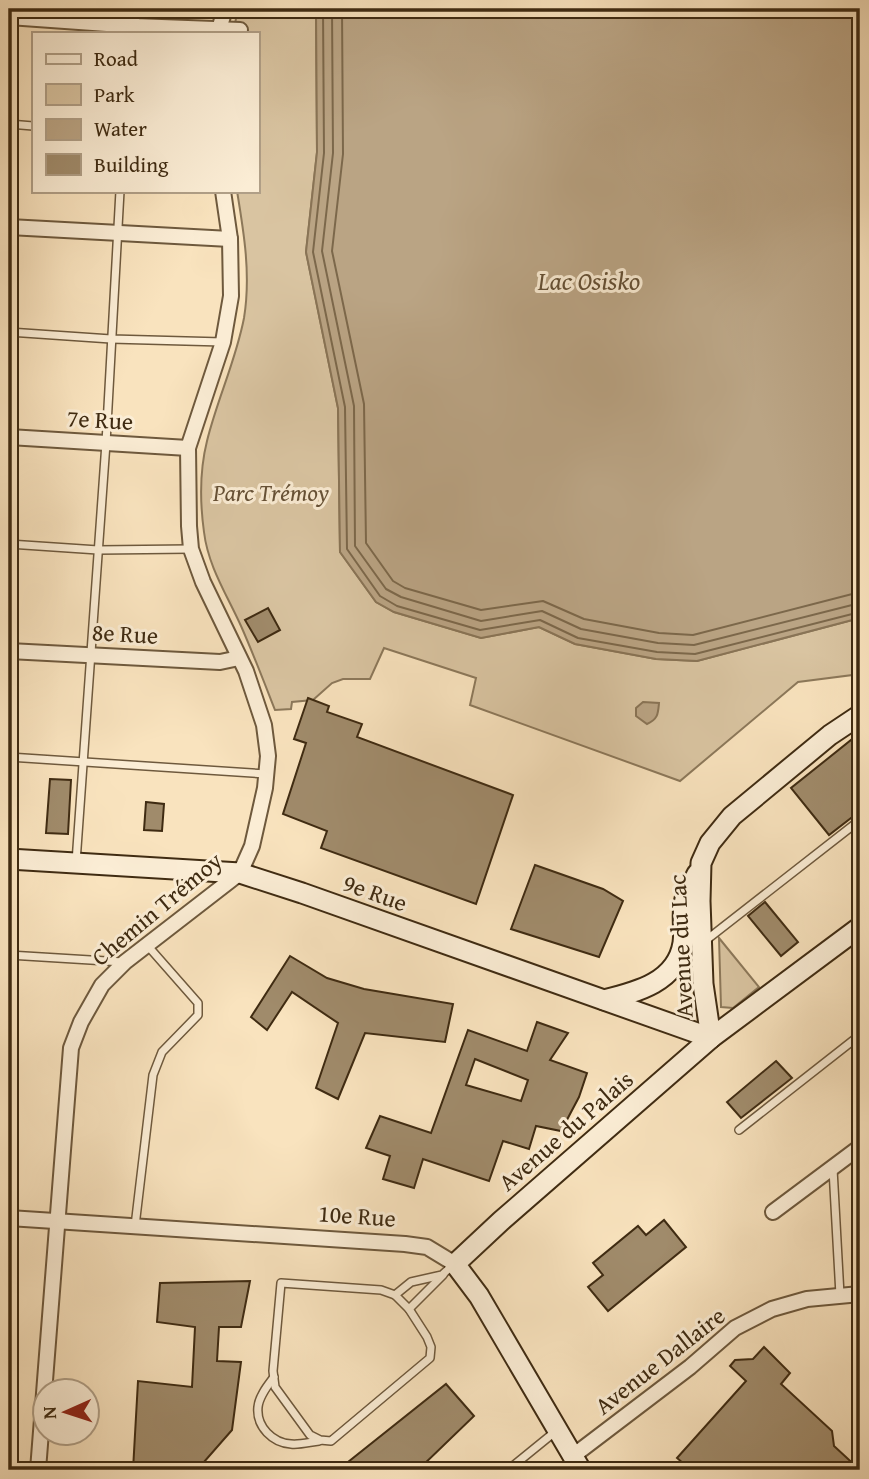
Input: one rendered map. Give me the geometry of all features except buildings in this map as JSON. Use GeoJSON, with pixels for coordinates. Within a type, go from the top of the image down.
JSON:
{"type":"FeatureCollection","features":[{"type":"Feature","properties":{"kind":"street"},"geometry":{"type":"LineString","coordinates":[[219,31],[225,9]]}},
{"type":"Feature","properties":{"kind":"street"},"geometry":{"type":"LineString","coordinates":[[9,17],[49,14],[135,30],[240,30]]}},
{"type":"Feature","properties":{"kind":"street","name":"Chemin Trémoy"},"geometry":{"type":"LineString","coordinates":[[38,1470],[71,1048],[81,1022],[102,985],[125,962],[240,873],[252,846],[267,774],[264,725],[246,671],[203,582],[191,549],[187,491],[188,448],[223,342],[231,296],[230,239],[223,192]]}},
{"type":"Feature","properties":{"kind":"street"},"geometry":{"type":"LineString","coordinates":[[9,227],[230,239]]}},
{"type":"Feature","properties":{"kind":"street","name":"7e Rue"},"geometry":{"type":"LineString","coordinates":[[9,437],[188,448]]}},
{"type":"Feature","properties":{"kind":"street","name":"8e Rue"},"geometry":{"type":"LineString","coordinates":[[9,651],[220,662],[239,658]]}},
{"type":"Feature","properties":{"kind":"street","name":"Avenue du Lac"},"geometry":{"type":"LineString","coordinates":[[711,1038],[703,984],[701,863],[710,843],[732,816],[830,735],[860,715]]}},
{"type":"Feature","properties":{"kind":"street"},"geometry":{"type":"LineString","coordinates":[[830,735],[843,732],[860,734]]}},
{"type":"Feature","properties":{"kind":"street","name":"9e Rue"},"geometry":{"type":"LineString","coordinates":[[9,859],[240,873],[711,1038]]}},
{"type":"Feature","properties":{"kind":"street"},"geometry":{"type":"LineString","coordinates":[[603,1000],[634,993],[659,982],[674,967],[683,945],[685,901],[701,863]]}},
{"type":"Feature","properties":{"kind":"street","name":"Avenue du Palais"},"geometry":{"type":"LineString","coordinates":[[455,1264],[711,1038],[860,927]]}},
{"type":"Feature","properties":{"kind":"street"},"geometry":{"type":"LineString","coordinates":[[773,1212],[860,1147]]}},
{"type":"Feature","properties":{"kind":"street","name":"10e Rue"},"geometry":{"type":"LineString","coordinates":[[9,1218],[427,1247],[455,1264],[479,1296],[577,1463]]}},
{"type":"Feature","properties":{"kind":"street","name":"Avenue Dallaire"},"geometry":{"type":"LineString","coordinates":[[577,1463],[735,1328],[772,1309],[807,1298],[860,1294]]}},
{"type":"Feature","properties":{"kind":"lane"},"geometry":{"type":"LineString","coordinates":[[135,30],[137,9]]}},
{"type":"Feature","properties":{"kind":"lane"},"geometry":{"type":"LineString","coordinates":[[9,124],[32,126]]}},
{"type":"Feature","properties":{"kind":"lane"},"geometry":{"type":"LineString","coordinates":[[76,863],[106,443],[120,192]]}},
{"type":"Feature","properties":{"kind":"lane"},"geometry":{"type":"LineString","coordinates":[[9,332],[111,339],[223,342]]}},
{"type":"Feature","properties":{"kind":"lane"},"geometry":{"type":"LineString","coordinates":[[9,544],[98,550],[191,549]]}},
{"type":"Feature","properties":{"kind":"lane"},"geometry":{"type":"LineString","coordinates":[[9,757],[267,774]]}},
{"type":"Feature","properties":{"kind":"lane"},"geometry":{"type":"LineString","coordinates":[[702,944],[860,820]]}},
{"type":"Feature","properties":{"kind":"lane"},"geometry":{"type":"LineString","coordinates":[[135,1226],[153,1075],[162,1052],[198,1016],[200,1010],[198,1003],[147,945]]}},
{"type":"Feature","properties":{"kind":"lane"},"geometry":{"type":"LineString","coordinates":[[9,955],[125,962]]}},
{"type":"Feature","properties":{"kind":"lane"},"geometry":{"type":"LineString","coordinates":[[739,1130],[860,1035]]}},
{"type":"Feature","properties":{"kind":"lane"},"geometry":{"type":"LineString","coordinates":[[832,1169],[840,1295]]}},
{"type":"Feature","properties":{"kind":"lane"},"geometry":{"type":"LineString","coordinates":[[396,1295],[411,1282],[442,1275],[455,1264]]}},
{"type":"Feature","properties":{"kind":"lane"},"geometry":{"type":"LineString","coordinates":[[409,1309],[455,1264]]}},
{"type":"Feature","properties":{"kind":"lane"},"geometry":{"type":"LineString","coordinates":[[274,1377],[264,1391],[258,1407],[261,1424],[274,1440],[293,1444],[331,1441],[430,1359],[431,1347],[427,1337],[409,1309],[396,1295],[381,1290],[281,1283],[275,1387],[310,1436],[320,1440]]}},
{"type":"Feature","properties":{"kind":"lane"},"geometry":{"type":"LineString","coordinates":[[508,1470],[559,1430]]}},
{"type":"Feature","properties":{"kind":"green space","name":"Parc Trémoy"},"geometry":{"type":"Polygon","coordinates":[[[238,9],[316,9],[317,152],[306,252],[338,408],[340,552],[376,602],[394,612],[481,638],[539,627],[575,644],[656,659],[697,661],[860,618],[860,674],[798,682],[680,781],[470,705],[476,678],[384,648],[370,679],[343,679],[332,683],[313,700],[292,702],[291,709],[275,710],[214,569],[206,545],[202,509],[205,452],[236,349],[246,302],[246,254],[237,192],[259,192],[259,32],[233,32],[238,9]]]}},
{"type":"Feature","properties":{"kind":"green space"},"geometry":{"type":"Polygon","coordinates":[[[719,938],[759,987],[733,1008],[721,1007],[719,938]]]}},
{"type":"Feature","properties":{"kind":"water","name":"Lac Osisko"},"geometry":{"type":"Polygon","coordinates":[[[316,9],[860,9],[860,618],[697,661],[656,659],[575,644],[539,627],[481,638],[394,612],[376,602],[340,552],[338,408],[306,252],[317,152],[316,9]]]}},
{"type":"Feature","properties":{"kind":"water"},"geometry":{"type":"Polygon","coordinates":[[[643,702],[659,703],[657,716],[647,724],[636,716],[636,708],[643,702]]]}}]}
